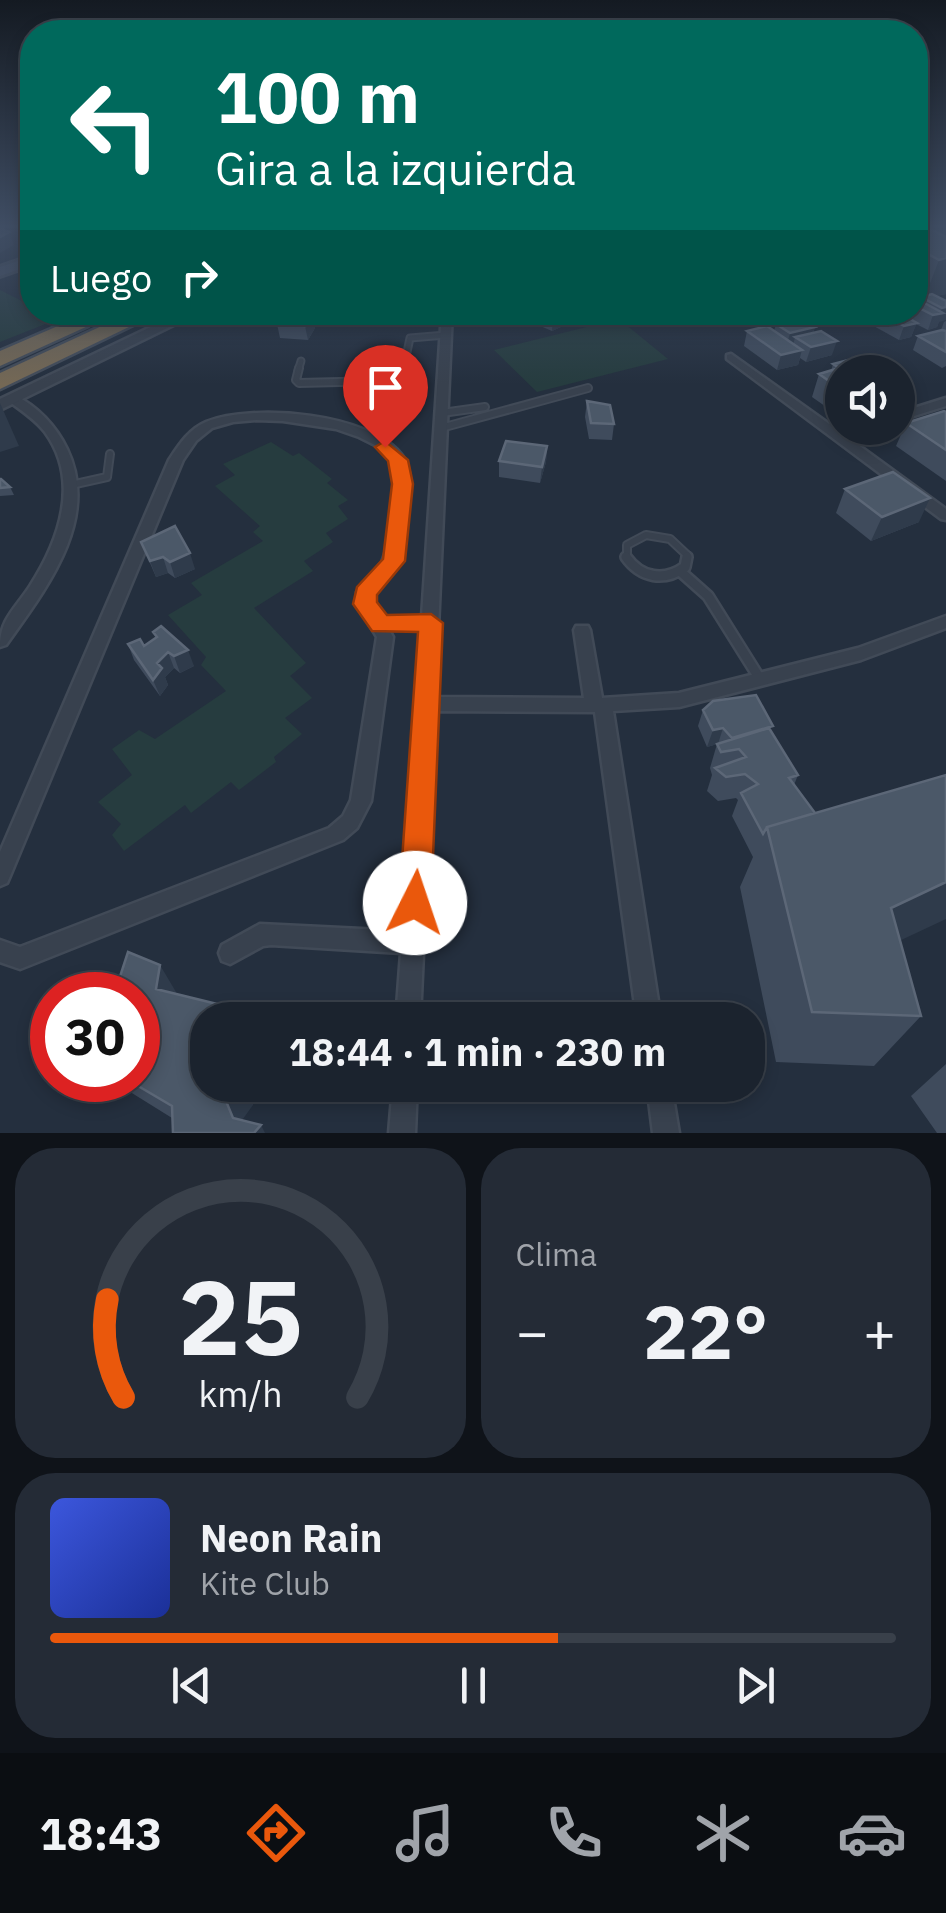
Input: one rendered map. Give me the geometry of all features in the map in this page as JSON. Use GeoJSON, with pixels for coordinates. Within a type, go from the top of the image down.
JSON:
{"type":"FeatureCollection","features":[{"type":"Feature","properties":{"kind":"highway"},"geometry":{"type":"LineString","coordinates":[[0,350],[66,325]]}},
{"type":"Feature","properties":{"kind":"highway"},"geometry":{"type":"LineString","coordinates":[[0,359],[73,325]]}},
{"type":"Feature","properties":{"kind":"highway"},"geometry":{"type":"LineString","coordinates":[[5,395],[33,367],[122,325]]}},
{"type":"Feature","properties":{"kind":"street"},"geometry":{"type":"LineString","coordinates":[[0,641],[40,586],[70,526],[71,485],[52,432],[5,395],[164,325]]}},
{"type":"Feature","properties":{"kind":"street"},"geometry":{"type":"LineString","coordinates":[[409,1002],[446,325]]}},
{"type":"Feature","properties":{"kind":"street"},"geometry":{"type":"LineString","coordinates":[[731,357],[825,426]]}},
{"type":"Feature","properties":{"kind":"street"},"geometry":{"type":"LineString","coordinates":[[915,412],[946,402]]}},
{"type":"Feature","properties":{"kind":"street"},"geometry":{"type":"LineString","coordinates":[[930,407],[946,416]]}},
{"type":"Feature","properties":{"kind":"street"},"geometry":{"type":"LineString","coordinates":[[0,876],[176,460],[203,428],[218,421],[333,421],[364,434],[398,460],[402,484],[394,561],[365,592],[365,604],[381,624],[385,637],[362,801],[350,822],[336,834],[20,958],[0,951]]}},
{"type":"Feature","properties":{"kind":"street"},"geometry":{"type":"LineString","coordinates":[[850,445],[946,516]]}},
{"type":"Feature","properties":{"kind":"street"},"geometry":{"type":"LineString","coordinates":[[426,704],[598,705],[679,700],[883,647],[946,622]]}},
{"type":"Feature","properties":{"kind":"street"},"geometry":{"type":"LineString","coordinates":[[381,624],[431,623]]}},
{"type":"Feature","properties":{"kind":"street"},"geometry":{"type":"LineString","coordinates":[[582,630],[598,705],[646,1002]]}},
{"type":"Feature","properties":{"kind":"street"},"geometry":{"type":"LineString","coordinates":[[230,953],[260,935],[271,934],[413,943]]}},
{"type":"Feature","properties":{"kind":"street"},"geometry":{"type":"LineString","coordinates":[[402,1133],[404,1102]]}},
{"type":"Feature","properties":{"kind":"street"},"geometry":{"type":"LineString","coordinates":[[661,1102],[666,1133]]}},
{"type":"Feature","properties":{"kind":"lane"},"geometry":{"type":"LineString","coordinates":[[301,360],[296,380],[299,382],[381,381],[388,355],[406,352],[410,338],[446,335]]}},
{"type":"Feature","properties":{"kind":"lane"},"geometry":{"type":"LineString","coordinates":[[442,421],[588,388]]}},
{"type":"Feature","properties":{"kind":"lane"},"geometry":{"type":"LineString","coordinates":[[442,421],[485,407]]}},
{"type":"Feature","properties":{"kind":"lane"},"geometry":{"type":"LineString","coordinates":[[71,485],[107,477],[110,454]]}},
{"type":"Feature","properties":{"kind":"lane"},"geometry":{"type":"LineString","coordinates":[[646,536],[672,540],[687,556],[680,572],[666,577],[639,572],[628,562],[627,545],[646,536]]}},
{"type":"Feature","properties":{"kind":"lane"},"geometry":{"type":"LineString","coordinates":[[680,572],[708,596],[760,679]]}},
{"type":"Feature","properties":{"kind":"green space"},"geometry":{"type":"Polygon","coordinates":[[[0,290],[20,300],[20,325],[43,325],[0,342],[0,290]]]}},
{"type":"Feature","properties":{"kind":"green space"},"geometry":{"type":"Polygon","coordinates":[[[595,325],[626,325],[668,359],[537,392],[494,350],[595,325]]]}},
{"type":"Feature","properties":{"kind":"green space"},"geometry":{"type":"Polygon","coordinates":[[[271,442],[293,456],[299,453],[332,479],[327,483],[348,500],[338,506],[348,519],[326,533],[333,542],[304,561],[313,571],[254,608],[306,663],[290,676],[312,698],[285,718],[302,734],[274,757],[276,762],[239,790],[231,782],[191,813],[185,805],[124,851],[112,835],[121,824],[98,802],[132,775],[112,749],[139,730],[155,739],[226,691],[201,665],[206,657],[168,615],[202,595],[191,583],[263,541],[253,532],[260,526],[215,486],[235,475],[223,464],[271,442]]]}},
{"type":"Feature","properties":{"kind":"building"},"geometry":{"type":"Polygon","coordinates":[[[928,295],[946,301],[946,307],[928,301],[928,295]]]}},
{"type":"Feature","properties":{"kind":"building"},"geometry":{"type":"Polygon","coordinates":[[[928,305],[943,313],[928,312],[928,305]]]}},
{"type":"Feature","properties":{"kind":"building"},"geometry":{"type":"Polygon","coordinates":[[[778,325],[815,327],[790,333],[778,325]]]}},
{"type":"Feature","properties":{"kind":"building"},"geometry":{"type":"Polygon","coordinates":[[[767,326],[802,350],[781,355],[747,331],[767,326]]]}},
{"type":"Feature","properties":{"kind":"building"},"geometry":{"type":"Polygon","coordinates":[[[821,331],[837,341],[811,347],[795,337],[821,331]]]}},
{"type":"Feature","properties":{"kind":"building"},"geometry":{"type":"Polygon","coordinates":[[[946,331],[946,352],[918,336],[946,331]]]}},
{"type":"Feature","properties":{"kind":"building"},"geometry":{"type":"Polygon","coordinates":[[[587,401],[610,405],[614,424],[591,423],[587,401]]]}},
{"type":"Feature","properties":{"kind":"building"},"geometry":{"type":"Polygon","coordinates":[[[946,412],[946,450],[915,429],[915,420],[946,412]]]}},
{"type":"Feature","properties":{"kind":"building"},"geometry":{"type":"Polygon","coordinates":[[[506,441],[547,446],[542,467],[499,461],[506,441]]]}},
{"type":"Feature","properties":{"kind":"building"},"geometry":{"type":"Polygon","coordinates":[[[893,472],[930,498],[882,517],[845,489],[893,472]]]}},
{"type":"Feature","properties":{"kind":"building"},"geometry":{"type":"Polygon","coordinates":[[[175,526],[190,553],[170,562],[163,557],[150,561],[141,542],[175,526]]]}},
{"type":"Feature","properties":{"kind":"building"},"geometry":{"type":"Polygon","coordinates":[[[161,626],[188,650],[174,656],[168,652],[157,663],[162,668],[153,680],[128,644],[140,639],[144,646],[157,637],[153,632],[161,626]]]}},
{"type":"Feature","properties":{"kind":"building"},"geometry":{"type":"Polygon","coordinates":[[[756,695],[773,726],[732,738],[723,728],[713,730],[703,710],[713,701],[756,695]]]}},
{"type":"Feature","properties":{"kind":"building"},"geometry":{"type":"Polygon","coordinates":[[[769,728],[798,775],[789,778],[815,813],[767,827],[763,834],[741,793],[758,784],[745,774],[726,777],[715,768],[746,757],[739,749],[721,752],[717,744],[769,728]]]}},
{"type":"Feature","properties":{"kind":"building"},"geometry":{"type":"Polygon","coordinates":[[[946,775],[946,882],[891,908],[921,1016],[812,1012],[767,827],[946,775]]]}},
{"type":"Feature","properties":{"kind":"building"},"geometry":{"type":"Polygon","coordinates":[[[128,952],[160,965],[159,972],[121,972],[128,952]]]}},
{"type":"Feature","properties":{"kind":"building"},"geometry":{"type":"Polygon","coordinates":[[[160,990],[209,1002],[190,1002],[190,1102],[226,1102],[233,1118],[261,1125],[254,1133],[173,1133],[172,1106],[160,1099],[160,990]]]}},
{"type":"Feature","properties":{"kind":"route"},"geometry":{"type":"LineString","coordinates":[[385,447],[398,460],[402,484],[394,561],[365,592],[365,604],[381,624],[431,623],[415,903]]}}]}
